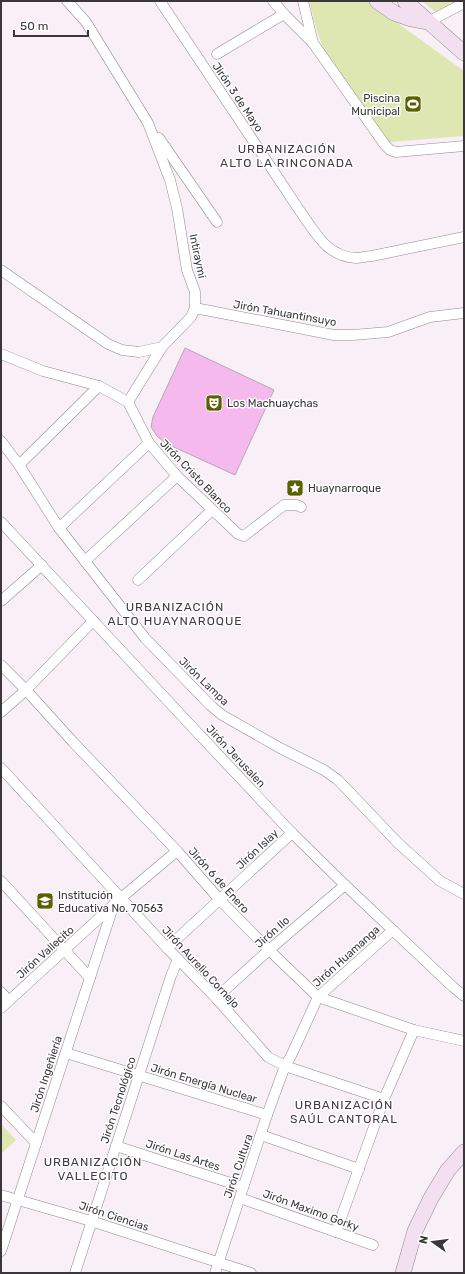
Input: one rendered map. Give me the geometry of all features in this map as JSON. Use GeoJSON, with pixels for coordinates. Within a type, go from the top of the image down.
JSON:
{"type":"FeatureCollection","features":[{"type":"Feature","properties":{"kind":"street","name":"Intiraymi"},"geometry":{"type":"LineString","coordinates":[[67,1],[86,22],[148,123],[170,180],[177,208],[187,270],[195,292],[195,308]]}},
{"type":"Feature","properties":{"kind":"street","name":"Jirón 3 de Mayo"},"geometry":{"type":"LineString","coordinates":[[160,1],[302,214],[326,246],[340,254],[357,258],[464,237]]}},
{"type":"Feature","properties":{"kind":"street"},"geometry":{"type":"LineString","coordinates":[[273,1],[313,43],[390,150],[396,152],[464,146]]}},
{"type":"Feature","properties":{"kind":"street"},"geometry":{"type":"LineString","coordinates":[[303,1],[313,43]]}},
{"type":"Feature","properties":{"kind":"street"},"geometry":{"type":"LineString","coordinates":[[377,1],[394,13],[411,19],[428,22],[464,4]]}},
{"type":"Feature","properties":{"kind":"street"},"geometry":{"type":"LineString","coordinates":[[405,1],[464,53]]}},
{"type":"Feature","properties":{"kind":"street"},"geometry":{"type":"LineString","coordinates":[[217,54],[284,14]]}},
{"type":"Feature","properties":{"kind":"street"},"geometry":{"type":"LineString","coordinates":[[148,123],[217,222]]}},
{"type":"Feature","properties":{"kind":"street"},"geometry":{"type":"LineString","coordinates":[[1,270],[108,344],[122,350],[139,352],[162,347]]}},
{"type":"Feature","properties":{"kind":"street"},"geometry":{"type":"LineString","coordinates":[[1,354],[43,371],[99,386],[128,402],[162,347],[191,317],[195,308]]}},
{"type":"Feature","properties":{"kind":"street","name":"Jirón Tahuantinsuyo"},"geometry":{"type":"LineString","coordinates":[[195,308],[334,335],[388,332],[430,317],[464,313]]}},
{"type":"Feature","properties":{"kind":"street"},"geometry":{"type":"LineString","coordinates":[[18,464],[99,386]]}},
{"type":"Feature","properties":{"kind":"street","name":"Jirón Cristo Blanco"},"geometry":{"type":"LineString","coordinates":[[128,402],[149,443],[177,476],[238,534],[244,536],[284,505],[297,505],[301,507]]}},
{"type":"Feature","properties":{"kind":"street","name":"Jirón Lampa"},"geometry":{"type":"LineString","coordinates":[[1,441],[18,464],[59,528],[145,638],[210,705],[222,716],[324,770],[338,780],[398,843],[440,881],[464,894]]}},
{"type":"Feature","properties":{"kind":"street"},"geometry":{"type":"LineString","coordinates":[[59,528],[149,443]]}},
{"type":"Feature","properties":{"kind":"street"},"geometry":{"type":"LineString","coordinates":[[85,561],[177,476]]}},
{"type":"Feature","properties":{"kind":"street"},"geometry":{"type":"LineString","coordinates":[[138,580],[212,510]]}},
{"type":"Feature","properties":{"kind":"street","name":"Jirón Jerusalen"},"geometry":{"type":"LineString","coordinates":[[1,522],[292,833],[345,885],[464,996]]}},
{"type":"Feature","properties":{"kind":"street"},"geometry":{"type":"LineString","coordinates":[[1,601],[42,565]]}},
{"type":"Feature","properties":{"kind":"street"},"geometry":{"type":"LineString","coordinates":[[1,712],[26,690],[93,621]]}},
{"type":"Feature","properties":{"kind":"street","name":"Jirón 6 de Enero"},"geometry":{"type":"LineString","coordinates":[[1,665],[177,851],[220,900],[268,950],[318,997],[414,1030],[464,1041]]}},
{"type":"Feature","properties":{"kind":"street","name":"Jirón Aurelio Cornejo"},"geometry":{"type":"LineString","coordinates":[[1,768],[118,901],[178,958],[216,998],[268,1057],[285,1066],[384,1098]]}},
{"type":"Feature","properties":{"kind":"street","name":"Jirón Islay"},"geometry":{"type":"LineString","coordinates":[[167,948],[292,833]]}},
{"type":"Feature","properties":{"kind":"street","name":"Jirón Vallecito"},"geometry":{"type":"LineString","coordinates":[[5,1004],[118,901],[177,851]]}},
{"type":"Feature","properties":{"kind":"street"},"geometry":{"type":"LineString","coordinates":[[1,881],[90,978]]}},
{"type":"Feature","properties":{"kind":"street","name":"Jirón Ilo"},"geometry":{"type":"LineString","coordinates":[[216,998],[268,950],[345,885]]}},
{"type":"Feature","properties":{"kind":"street","name":"Jirón Ingeñiería"},"geometry":{"type":"LineString","coordinates":[[1,1251],[90,978],[118,901]]}},
{"type":"Feature","properties":{"kind":"street","name":"Jirón Huamanga"},"geometry":{"type":"LineString","coordinates":[[285,1066],[318,997],[393,930]]}},
{"type":"Feature","properties":{"kind":"street","name":"Jirón Tecnológico"},"geometry":{"type":"LineString","coordinates":[[75,1273],[138,1076],[178,958]]}},
{"type":"Feature","properties":{"kind":"street"},"geometry":{"type":"LineString","coordinates":[[1,992],[5,1004]]}},
{"type":"Feature","properties":{"kind":"street"},"geometry":{"type":"LineString","coordinates":[[336,1232],[384,1098],[414,1030]]}},
{"type":"Feature","properties":{"kind":"street","name":"Jirón Energía Nuclear"},"geometry":{"type":"LineString","coordinates":[[66,1052],[267,1116]]}},
{"type":"Feature","properties":{"kind":"street","name":"Jirón Cultura"},"geometry":{"type":"LineString","coordinates":[[215,1273],[285,1066]]}},
{"type":"Feature","properties":{"kind":"street"},"geometry":{"type":"LineString","coordinates":[[2,1109],[36,1143]]}},
{"type":"Feature","properties":{"kind":"street"},"geometry":{"type":"LineString","coordinates":[[261,1136],[359,1169]]}},
{"type":"Feature","properties":{"kind":"street","name":"Jirón Las Artes"},"geometry":{"type":"LineString","coordinates":[[116,1146],[243,1187]]}},
{"type":"Feature","properties":{"kind":"street"},"geometry":{"type":"LineString","coordinates":[[403,1273],[415,1231],[431,1198],[448,1170],[464,1152]]}},
{"type":"Feature","properties":{"kind":"street","name":"Jirón Ciencias"},"geometry":{"type":"LineString","coordinates":[[1,1195],[91,1221],[251,1273]]}},
{"type":"Feature","properties":{"kind":"street","name":"Jirón Maximo Gorky"},"geometry":{"type":"LineString","coordinates":[[240,1198],[373,1245]]}},
{"type":"Feature","properties":{"kind":"green space","name":"Piscina Municipal"},"geometry":{"type":"Polygon","coordinates":[[[309,1],[367,1],[464,71],[464,136],[389,142],[324,50],[309,1]]]}},
{"type":"Feature","properties":{"kind":"green space"},"geometry":{"type":"Polygon","coordinates":[[[422,1],[459,1],[437,13],[422,1]]]}},
{"type":"Feature","properties":{"kind":"green space"},"geometry":{"type":"Polygon","coordinates":[[[1,1124],[16,1140],[1,1154],[1,1124]]]}},
{"type":"Feature","properties":{"kind":"building","name":"Los Machuaychas"},"geometry":{"type":"Polygon","coordinates":[[[185,348],[274,390],[235,475],[165,443],[157,436],[151,427],[153,417],[185,348]]]}},
{"type":"Feature","properties":{"kind":"place","name":"Piscina Municipal"},"geometry":{"type":"Point","coordinates":[413,104]}},
{"type":"Feature","properties":{"kind":"place","name":"Los Machuaychas"},"geometry":{"type":"Point","coordinates":[214,403]}},
{"type":"Feature","properties":{"kind":"place","name":"Huaynarroque"},"geometry":{"type":"Point","coordinates":[295,488]}},
{"type":"Feature","properties":{"kind":"place","name":"Institución Educativa No. 70563"},"geometry":{"type":"Point","coordinates":[45,901]}},
{"type":"Feature","properties":{"kind":"district","name":"URBANIZACIÓN ALTO LA RINCONADA"},"geometry":{"type":"Point","coordinates":[287,156]}},
{"type":"Feature","properties":{"kind":"district","name":"URBANIZACIÓN ALTO HUAYNAROQUE"},"geometry":{"type":"Point","coordinates":[175,614]}},
{"type":"Feature","properties":{"kind":"district","name":"URBANIZACIÓN SAÚL CANTORAL"},"geometry":{"type":"Point","coordinates":[344,1112]}},
{"type":"Feature","properties":{"kind":"district","name":"URBANIZACIÓN VALLECITO"},"geometry":{"type":"Point","coordinates":[93,1169]}}]}
